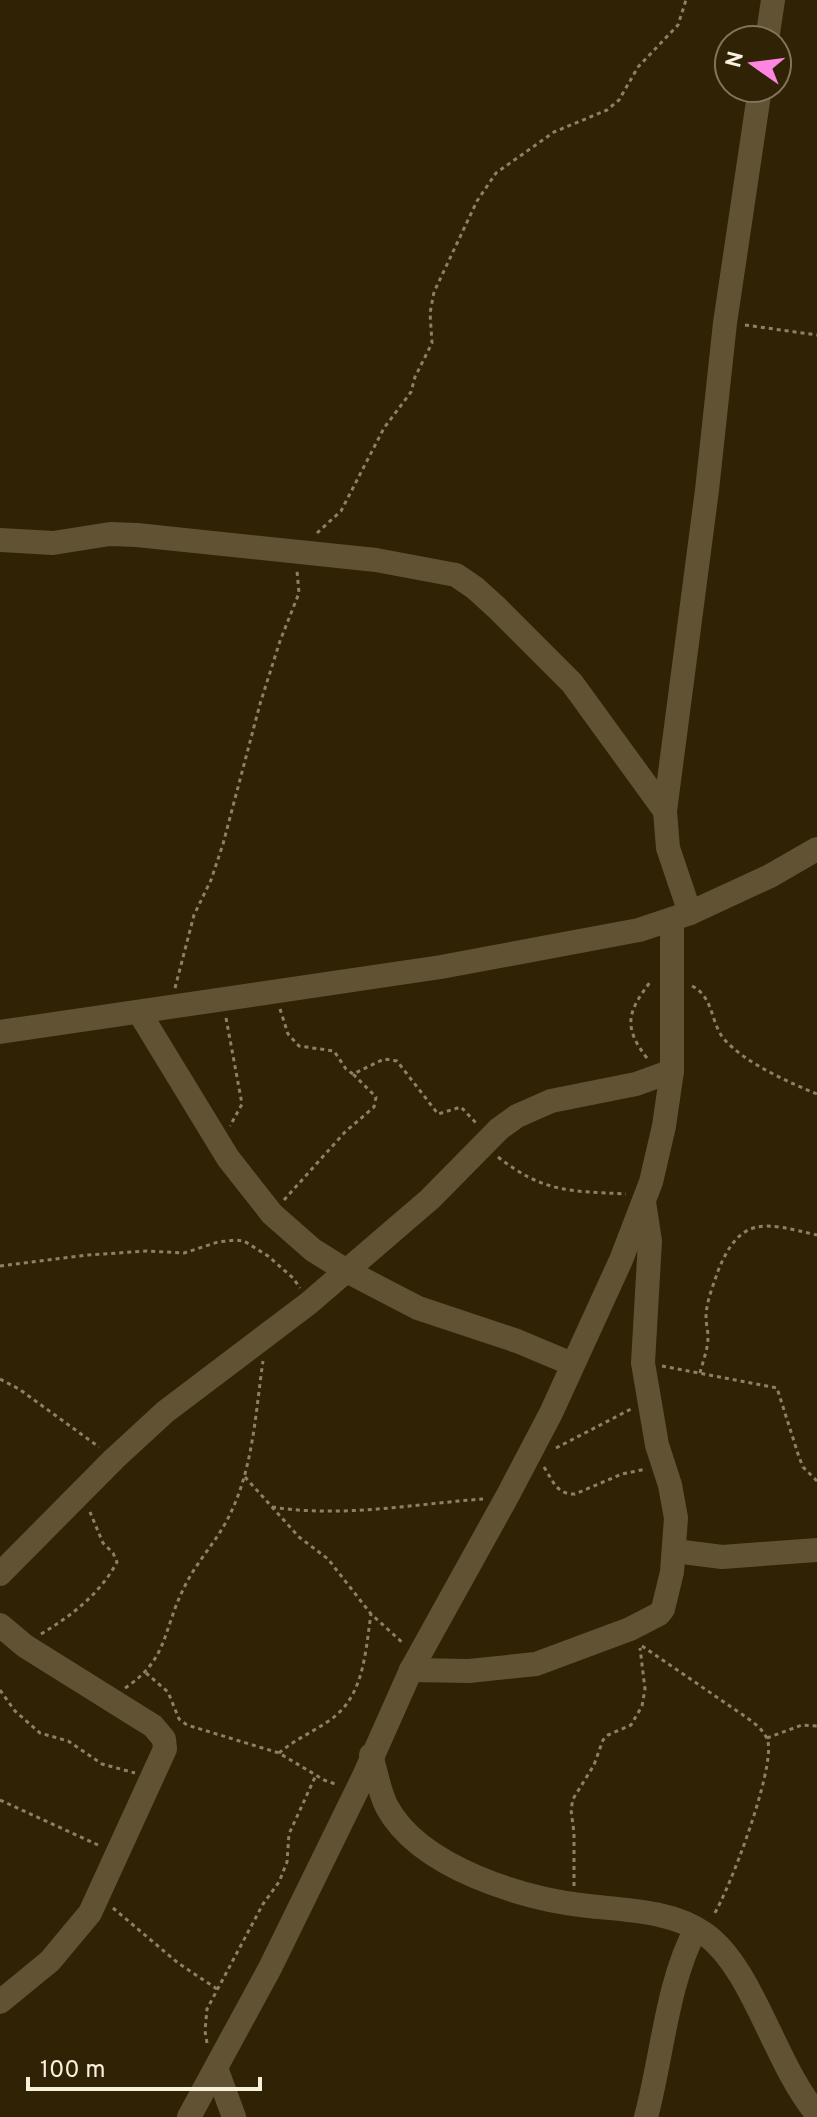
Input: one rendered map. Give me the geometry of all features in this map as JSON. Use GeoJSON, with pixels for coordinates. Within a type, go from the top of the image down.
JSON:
{"type":"FeatureCollection","features":[{"type":"Feature","properties":{"kind":"street"},"geometry":{"type":"LineString","coordinates":[[769,24],[773,0]]}},
{"type":"Feature","properties":{"kind":"street"},"geometry":{"type":"LineString","coordinates":[[189,2117],[270,1968],[363,1778],[414,1663],[508,1495],[536,1452],[572,1364],[621,1260],[660,1151],[673,952],[681,916],[668,848],[665,811],[707,490],[725,323],[758,104]]}},
{"type":"Feature","properties":{"kind":"street"},"geometry":{"type":"LineString","coordinates":[[0,540],[53,543],[123,534],[296,551],[456,575],[475,588],[572,683],[665,811]]}},
{"type":"Feature","properties":{"kind":"street"},"geometry":{"type":"LineString","coordinates":[[0,1032],[441,967],[639,930],[681,916],[770,876],[817,849]]}},
{"type":"Feature","properties":{"kind":"street"},"geometry":{"type":"LineString","coordinates":[[139,1012],[222,1147],[272,1214],[313,1250],[418,1308],[517,1341],[572,1364]]}},
{"type":"Feature","properties":{"kind":"street"},"geometry":{"type":"LineString","coordinates":[[0,1574],[165,1412],[309,1303],[430,1199],[486,1142],[517,1116],[551,1101],[618,1089],[667,1073]]}},
{"type":"Feature","properties":{"kind":"street"},"geometry":{"type":"LineString","coordinates":[[414,1663],[469,1671],[517,1668],[555,1658],[630,1629],[663,1609],[675,1551],[676,1518],[643,1363],[650,1241],[645,1198]]}},
{"type":"Feature","properties":{"kind":"street"},"geometry":{"type":"LineString","coordinates":[[675,1551],[722,1557],[817,1550]]}},
{"type":"Feature","properties":{"kind":"street"},"geometry":{"type":"LineString","coordinates":[[0,1625],[25,1646],[153,1726],[164,1739],[165,1749],[98,1896],[80,1927],[50,1961],[0,2002]]}},
{"type":"Feature","properties":{"kind":"street"},"geometry":{"type":"LineString","coordinates":[[371,1755],[387,1806],[405,1831],[456,1867],[498,1887],[537,1898],[636,1910],[698,1930],[725,1954],[743,1982],[794,2083],[817,2114]]}},
{"type":"Feature","properties":{"kind":"street"},"geometry":{"type":"LineString","coordinates":[[646,2117],[673,1996],[686,1951],[698,1930]]}},
{"type":"Feature","properties":{"kind":"street"},"geometry":{"type":"LineString","coordinates":[[218,2065],[235,2117]]}},
{"type":"Feature","properties":{"kind":"path"},"geometry":{"type":"LineString","coordinates":[[171,1007],[194,915],[211,880],[223,844],[260,704],[299,593],[296,551],[341,511],[384,428],[411,392],[432,343],[430,313],[434,292],[477,201],[496,173],[554,132],[607,110],[619,100],[638,67],[678,25],[686,0]]}},
{"type":"Feature","properties":{"kind":"path"},"geometry":{"type":"LineString","coordinates":[[725,323],[817,335]]}},
{"type":"Feature","properties":{"kind":"path"},"geometry":{"type":"LineString","coordinates":[[667,1073],[640,1049],[629,1024],[633,1007],[673,952]]}},
{"type":"Feature","properties":{"kind":"path"},"geometry":{"type":"LineString","coordinates":[[673,979],[702,991],[722,1036],[733,1047],[767,1069],[817,1094]]}},
{"type":"Feature","properties":{"kind":"path"},"geometry":{"type":"LineString","coordinates":[[272,1214],[345,1132],[374,1107],[376,1097],[346,1069],[334,1051],[307,1048],[294,1042],[284,1023],[275,990]]}},
{"type":"Feature","properties":{"kind":"path"},"geometry":{"type":"LineString","coordinates":[[222,999],[242,1104],[222,1147]]}},
{"type":"Feature","properties":{"kind":"path"},"geometry":{"type":"LineString","coordinates":[[353,1074],[384,1059],[397,1061],[438,1114],[461,1107],[486,1142],[519,1174],[546,1187],[645,1198]]}},
{"type":"Feature","properties":{"kind":"path"},"geometry":{"type":"LineString","coordinates":[[699,1373],[708,1340],[706,1321],[713,1285],[734,1238],[756,1227],[775,1226],[817,1235]]}},
{"type":"Feature","properties":{"kind":"path"},"geometry":{"type":"LineString","coordinates":[[0,1266],[88,1255],[147,1251],[184,1253],[235,1240],[253,1246],[281,1267],[293,1278],[309,1303]]}},
{"type":"Feature","properties":{"kind":"path"},"geometry":{"type":"LineString","coordinates":[[108,1696],[146,1673],[165,1639],[183,1589],[225,1524],[245,1477],[267,1337]]}},
{"type":"Feature","properties":{"kind":"path"},"geometry":{"type":"LineString","coordinates":[[643,1363],[777,1388],[803,1467],[817,1481]]}},
{"type":"Feature","properties":{"kind":"path"},"geometry":{"type":"LineString","coordinates":[[0,1379],[19,1389],[114,1459]]}},
{"type":"Feature","properties":{"kind":"path"},"geometry":{"type":"LineString","coordinates":[[649,1402],[536,1452],[559,1490],[569,1495],[634,1471],[665,1469]]}},
{"type":"Feature","properties":{"kind":"path"},"geometry":{"type":"LineString","coordinates":[[245,1477],[299,1537],[328,1559],[414,1663]]}},
{"type":"Feature","properties":{"kind":"path"},"geometry":{"type":"LineString","coordinates":[[272,1507],[309,1511],[355,1510],[508,1495]]}},
{"type":"Feature","properties":{"kind":"path"},"geometry":{"type":"LineString","coordinates":[[25,1646],[79,1609],[117,1562],[103,1543],[91,1513],[74,1499]]}},
{"type":"Feature","properties":{"kind":"path"},"geometry":{"type":"LineString","coordinates":[[279,1753],[342,1712],[351,1701],[358,1685],[371,1614]]}},
{"type":"Feature","properties":{"kind":"path"},"geometry":{"type":"LineString","coordinates":[[577,1905],[573,1868],[573,1799],[594,1765],[603,1740],[631,1725],[642,1706],[645,1689],[639,1644],[758,1726],[769,1746],[763,1782],[722,1902],[711,1919],[698,1930]]}},
{"type":"Feature","properties":{"kind":"path"},"geometry":{"type":"LineString","coordinates":[[146,1673],[168,1692],[182,1722],[279,1753],[316,1775],[355,1790]]}},
{"type":"Feature","properties":{"kind":"path"},"geometry":{"type":"LineString","coordinates":[[0,1690],[15,1711],[40,1733],[68,1741],[102,1764],[152,1780]]}},
{"type":"Feature","properties":{"kind":"path"},"geometry":{"type":"LineString","coordinates":[[767,1738],[802,1725],[817,1726]]}},
{"type":"Feature","properties":{"kind":"path"},"geometry":{"type":"LineString","coordinates":[[218,2065],[208,2047],[205,2031],[207,2009],[263,1904],[279,1882],[287,1862],[289,1834],[316,1775]]}},
{"type":"Feature","properties":{"kind":"path"},"geometry":{"type":"LineString","coordinates":[[0,1800],[43,1822],[116,1852]]}},
{"type":"Feature","properties":{"kind":"path"},"geometry":{"type":"LineString","coordinates":[[98,1896],[178,1963],[217,1989]]}}]}
